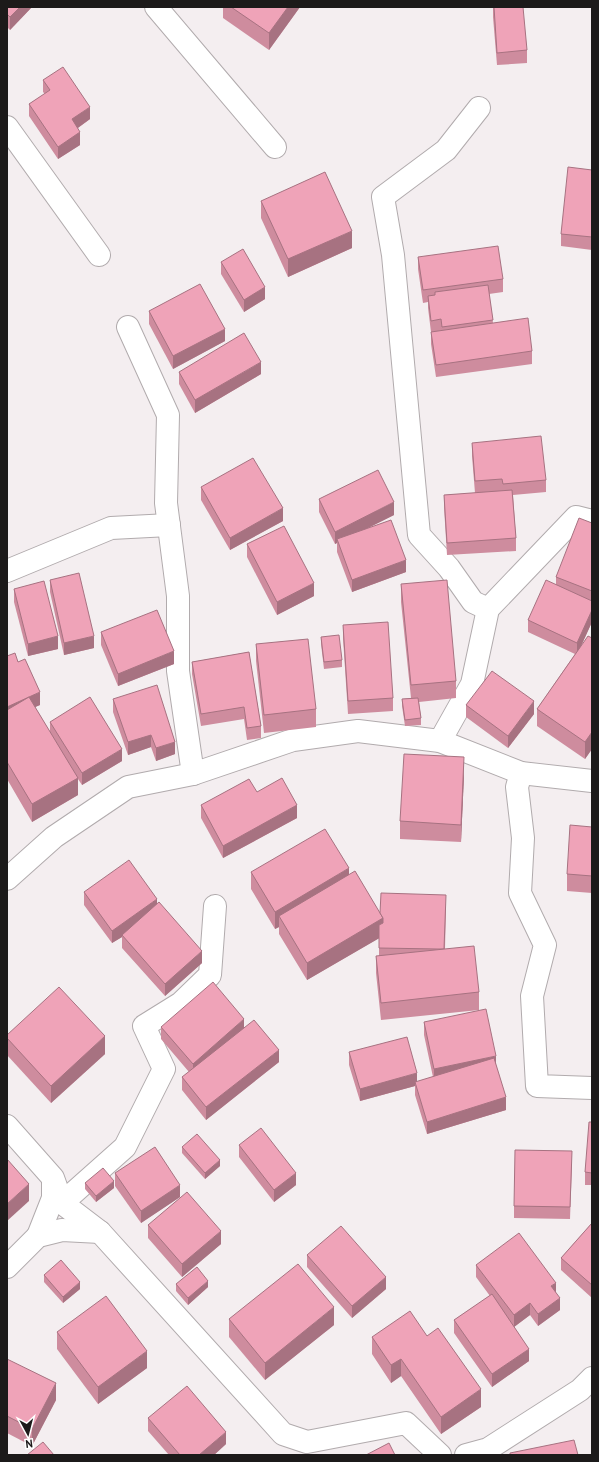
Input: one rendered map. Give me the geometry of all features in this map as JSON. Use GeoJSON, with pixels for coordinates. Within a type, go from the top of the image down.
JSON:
{"type":"FeatureCollection","features":[{"type":"Feature","properties":{"kind":"street"},"geometry":{"type":"LineString","coordinates":[[156,7],[274,147]]}},
{"type":"Feature","properties":{"kind":"street"},"geometry":{"type":"LineString","coordinates":[[479,108],[446,150],[383,197],[392,255],[419,535],[449,568],[473,602],[488,609]]}},
{"type":"Feature","properties":{"kind":"street"},"geometry":{"type":"LineString","coordinates":[[7,126],[99,255]]}},
{"type":"Feature","properties":{"kind":"street"},"geometry":{"type":"LineString","coordinates":[[128,327],[168,415],[166,503],[178,596],[178,671],[193,774]]}},
{"type":"Feature","properties":{"kind":"street"},"geometry":{"type":"LineString","coordinates":[[440,741],[472,684],[488,609],[576,517],[592,521]]}},
{"type":"Feature","properties":{"kind":"street"},"geometry":{"type":"LineString","coordinates":[[7,571],[111,528],[169,525]]}},
{"type":"Feature","properties":{"kind":"street"},"geometry":{"type":"LineString","coordinates":[[7,879],[54,837],[128,787],[193,774],[293,740],[358,731],[440,741],[521,773],[592,781]]}},
{"type":"Feature","properties":{"kind":"street"},"geometry":{"type":"LineString","coordinates":[[521,773],[517,787],[524,838],[520,893],[545,946],[532,996],[537,1086],[592,1088]]}},
{"type":"Feature","properties":{"kind":"street"},"geometry":{"type":"LineString","coordinates":[[62,1203],[125,1147],[129,1140],[164,1069],[144,1026],[181,1003],[210,975],[215,906]]}},
{"type":"Feature","properties":{"kind":"street"},"geometry":{"type":"LineString","coordinates":[[7,1126],[53,1178],[62,1203],[100,1232],[283,1434],[307,1442],[406,1423],[440,1455]]}},
{"type":"Feature","properties":{"kind":"street"},"geometry":{"type":"LineString","coordinates":[[7,1267],[38,1236],[53,1198],[53,1178]]}},
{"type":"Feature","properties":{"kind":"street"},"geometry":{"type":"LineString","coordinates":[[38,1236],[62,1230],[100,1232]]}},
{"type":"Feature","properties":{"kind":"street"},"geometry":{"type":"LineString","coordinates":[[466,1455],[488,1449],[580,1390],[592,1378]]}},
{"type":"Feature","properties":{"kind":"building"},"geometry":{"type":"Polygon","coordinates":[[[7,7],[20,7],[10,17],[7,14],[7,7]]]}},
{"type":"Feature","properties":{"kind":"building"},"geometry":{"type":"Polygon","coordinates":[[[231,7],[288,7],[269,33],[231,7]]]}},
{"type":"Feature","properties":{"kind":"building"},"geometry":{"type":"Polygon","coordinates":[[[494,7],[523,7],[527,50],[497,53],[494,7]]]}},
{"type":"Feature","properties":{"kind":"building"},"geometry":{"type":"Polygon","coordinates":[[[63,67],[90,107],[72,119],[80,132],[58,147],[29,104],[50,90],[43,80],[63,67]]]}},
{"type":"Feature","properties":{"kind":"building"},"geometry":{"type":"Polygon","coordinates":[[[568,167],[592,170],[592,237],[561,234],[568,167]]]}},
{"type":"Feature","properties":{"kind":"building"},"geometry":{"type":"Polygon","coordinates":[[[325,172],[352,231],[288,259],[261,201],[325,172]]]}},
{"type":"Feature","properties":{"kind":"building"},"geometry":{"type":"Polygon","coordinates":[[[498,246],[503,279],[423,290],[418,257],[498,246]]]}},
{"type":"Feature","properties":{"kind":"building"},"geometry":{"type":"Polygon","coordinates":[[[243,249],[265,287],[244,300],[221,262],[243,249]]]}},
{"type":"Feature","properties":{"kind":"building"},"geometry":{"type":"Polygon","coordinates":[[[200,284],[225,329],[173,356],[149,311],[200,284]]]}},
{"type":"Feature","properties":{"kind":"building"},"geometry":{"type":"Polygon","coordinates":[[[488,285],[493,320],[442,327],[441,319],[431,321],[428,296],[435,295],[435,292],[488,285]]]}},
{"type":"Feature","properties":{"kind":"building"},"geometry":{"type":"Polygon","coordinates":[[[528,318],[532,351],[436,365],[431,332],[528,318]]]}},
{"type":"Feature","properties":{"kind":"building"},"geometry":{"type":"Polygon","coordinates":[[[244,333],[261,362],[195,400],[179,372],[244,333]]]}},
{"type":"Feature","properties":{"kind":"building"},"geometry":{"type":"Polygon","coordinates":[[[541,436],[546,480],[503,484],[502,479],[475,481],[472,443],[541,436]]]}},
{"type":"Feature","properties":{"kind":"building"},"geometry":{"type":"Polygon","coordinates":[[[253,458],[283,508],[230,538],[201,487],[253,458]]]}},
{"type":"Feature","properties":{"kind":"building"},"geometry":{"type":"Polygon","coordinates":[[[378,470],[394,502],[335,532],[319,499],[378,470]]]}},
{"type":"Feature","properties":{"kind":"building"},"geometry":{"type":"Polygon","coordinates":[[[512,490],[516,538],[447,543],[444,495],[512,490]]]}},
{"type":"Feature","properties":{"kind":"building"},"geometry":{"type":"Polygon","coordinates":[[[579,518],[592,523],[592,591],[556,577],[579,518]]]}},
{"type":"Feature","properties":{"kind":"building"},"geometry":{"type":"Polygon","coordinates":[[[391,520],[406,560],[352,580],[337,539],[391,520]]]}},
{"type":"Feature","properties":{"kind":"building"},"geometry":{"type":"Polygon","coordinates":[[[284,526],[314,583],[277,602],[247,544],[284,526]]]}},
{"type":"Feature","properties":{"kind":"building"},"geometry":{"type":"Polygon","coordinates":[[[79,573],[94,636],[64,643],[50,580],[79,573]]]}},
{"type":"Feature","properties":{"kind":"building"},"geometry":{"type":"Polygon","coordinates":[[[447,580],[456,681],[411,685],[401,584],[447,580]]]}},
{"type":"Feature","properties":{"kind":"building"},"geometry":{"type":"Polygon","coordinates":[[[546,580],[592,601],[592,610],[577,643],[528,620],[546,580]]]}},
{"type":"Feature","properties":{"kind":"building"},"geometry":{"type":"Polygon","coordinates":[[[44,581],[58,636],[28,644],[14,589],[44,581]]]}},
{"type":"Feature","properties":{"kind":"building"},"geometry":{"type":"Polygon","coordinates":[[[157,610],[174,651],[118,674],[101,632],[157,610]]]}},
{"type":"Feature","properties":{"kind":"building"},"geometry":{"type":"Polygon","coordinates":[[[388,622],[393,698],[348,701],[343,625],[388,622]]]}},
{"type":"Feature","properties":{"kind":"building"},"geometry":{"type":"Polygon","coordinates":[[[339,635],[342,660],[324,662],[321,637],[339,635]]]}},
{"type":"Feature","properties":{"kind":"building"},"geometry":{"type":"Polygon","coordinates":[[[588,636],[592,638],[592,732],[585,742],[537,709],[588,636]]]}},
{"type":"Feature","properties":{"kind":"building"},"geometry":{"type":"Polygon","coordinates":[[[308,639],[316,709],[264,715],[256,644],[308,639]]]}},
{"type":"Feature","properties":{"kind":"building"},"geometry":{"type":"Polygon","coordinates":[[[249,652],[261,726],[247,728],[244,707],[201,714],[192,662],[249,652]]]}},
{"type":"Feature","properties":{"kind":"building"},"geometry":{"type":"Polygon","coordinates":[[[15,653],[18,662],[25,659],[40,692],[7,707],[7,656],[15,653]]]}},
{"type":"Feature","properties":{"kind":"building"},"geometry":{"type":"Polygon","coordinates":[[[492,671],[534,701],[508,736],[466,705],[492,671]]]}},
{"type":"Feature","properties":{"kind":"building"},"geometry":{"type":"Polygon","coordinates":[[[157,685],[175,742],[156,748],[151,735],[128,742],[113,699],[157,685]]]}},
{"type":"Feature","properties":{"kind":"building"},"geometry":{"type":"Polygon","coordinates":[[[29,697],[78,778],[32,804],[7,762],[7,710],[29,697]]]}},
{"type":"Feature","properties":{"kind":"building"},"geometry":{"type":"Polygon","coordinates":[[[90,697],[122,749],[82,773],[50,722],[90,697]]]}},
{"type":"Feature","properties":{"kind":"building"},"geometry":{"type":"Polygon","coordinates":[[[418,698],[421,718],[405,720],[402,699],[418,698]]]}},
{"type":"Feature","properties":{"kind":"building"},"geometry":{"type":"Polygon","coordinates":[[[404,754],[464,757],[461,825],[400,821],[404,754]]]}},
{"type":"Feature","properties":{"kind":"building"},"geometry":{"type":"Polygon","coordinates":[[[282,778],[297,805],[223,846],[201,805],[249,779],[257,792],[282,778]]]}},
{"type":"Feature","properties":{"kind":"building"},"geometry":{"type":"Polygon","coordinates":[[[570,825],[592,827],[592,876],[567,874],[570,825]]]}},
{"type":"Feature","properties":{"kind":"building"},"geometry":{"type":"Polygon","coordinates":[[[325,829],[349,868],[275,912],[251,872],[325,829]]]}},
{"type":"Feature","properties":{"kind":"building"},"geometry":{"type":"Polygon","coordinates":[[[129,860],[157,899],[112,931],[84,892],[129,860]]]}},
{"type":"Feature","properties":{"kind":"building"},"geometry":{"type":"Polygon","coordinates":[[[355,871],[383,918],[307,963],[279,916],[355,871]]]}},
{"type":"Feature","properties":{"kind":"building"},"geometry":{"type":"Polygon","coordinates":[[[381,893],[446,895],[444,949],[379,948],[379,925],[383,923],[383,918],[380,913],[381,893]]]}},
{"type":"Feature","properties":{"kind":"building"},"geometry":{"type":"Polygon","coordinates":[[[159,902],[202,951],[165,984],[122,935],[159,902]]]}},
{"type":"Feature","properties":{"kind":"building"},"geometry":{"type":"Polygon","coordinates":[[[474,946],[479,992],[381,1003],[376,956],[474,946]]]}},
{"type":"Feature","properties":{"kind":"building"},"geometry":{"type":"Polygon","coordinates":[[[213,982],[244,1019],[193,1064],[161,1027],[213,982]]]}},
{"type":"Feature","properties":{"kind":"building"},"geometry":{"type":"Polygon","coordinates":[[[59,987],[105,1036],[51,1086],[7,1038],[7,1035],[59,987]]]}},
{"type":"Feature","properties":{"kind":"building"},"geometry":{"type":"Polygon","coordinates":[[[486,1009],[496,1056],[434,1069],[424,1022],[486,1009]]]}},
{"type":"Feature","properties":{"kind":"building"},"geometry":{"type":"Polygon","coordinates":[[[254,1020],[279,1050],[206,1107],[182,1077],[254,1020]]]}},
{"type":"Feature","properties":{"kind":"building"},"geometry":{"type":"Polygon","coordinates":[[[407,1037],[417,1073],[360,1089],[349,1052],[407,1037]]]}},
{"type":"Feature","properties":{"kind":"building"},"geometry":{"type":"Polygon","coordinates":[[[494,1058],[506,1097],[427,1122],[415,1082],[494,1058]]]}},
{"type":"Feature","properties":{"kind":"building"},"geometry":{"type":"Polygon","coordinates":[[[589,1122],[592,1122],[592,1173],[585,1172],[589,1122]]]}},
{"type":"Feature","properties":{"kind":"building"},"geometry":{"type":"Polygon","coordinates":[[[261,1128],[296,1173],[274,1190],[239,1145],[261,1128]]]}},
{"type":"Feature","properties":{"kind":"building"},"geometry":{"type":"Polygon","coordinates":[[[197,1134],[220,1160],[205,1173],[182,1147],[197,1134]]]}},
{"type":"Feature","properties":{"kind":"building"},"geometry":{"type":"Polygon","coordinates":[[[155,1147],[180,1185],[141,1211],[115,1173],[155,1147]]]}},
{"type":"Feature","properties":{"kind":"building"},"geometry":{"type":"Polygon","coordinates":[[[515,1150],[572,1151],[570,1207],[514,1206],[515,1150]]]}},
{"type":"Feature","properties":{"kind":"building"},"geometry":{"type":"Polygon","coordinates":[[[7,1159],[29,1184],[7,1204],[7,1159]]]}},
{"type":"Feature","properties":{"kind":"building"},"geometry":{"type":"Polygon","coordinates":[[[103,1168],[114,1181],[96,1196],[85,1183],[103,1168]]]}},
{"type":"Feature","properties":{"kind":"building"},"geometry":{"type":"Polygon","coordinates":[[[187,1192],[221,1231],[182,1264],[148,1225],[187,1192]]]}},
{"type":"Feature","properties":{"kind":"building"},"geometry":{"type":"Polygon","coordinates":[[[592,1223],[592,1285],[561,1258],[592,1223]]]}},
{"type":"Feature","properties":{"kind":"building"},"geometry":{"type":"Polygon","coordinates":[[[341,1226],[386,1277],[352,1306],[307,1255],[341,1226]]]}},
{"type":"Feature","properties":{"kind":"building"},"geometry":{"type":"Polygon","coordinates":[[[519,1233],[556,1283],[551,1286],[560,1298],[538,1314],[530,1303],[514,1315],[476,1265],[519,1233]]]}},
{"type":"Feature","properties":{"kind":"building"},"geometry":{"type":"Polygon","coordinates":[[[61,1260],[80,1282],[63,1297],[44,1275],[61,1260]]]}},
{"type":"Feature","properties":{"kind":"building"},"geometry":{"type":"Polygon","coordinates":[[[298,1264],[334,1307],[265,1363],[229,1319],[298,1264]]]}},
{"type":"Feature","properties":{"kind":"building"},"geometry":{"type":"Polygon","coordinates":[[[197,1267],[208,1281],[188,1298],[176,1284],[197,1267]]]}},
{"type":"Feature","properties":{"kind":"building"},"geometry":{"type":"Polygon","coordinates":[[[492,1294],[529,1349],[492,1374],[454,1320],[492,1294]]]}},
{"type":"Feature","properties":{"kind":"building"},"geometry":{"type":"Polygon","coordinates":[[[106,1296],[147,1351],[98,1387],[57,1332],[106,1296]]]}},
{"type":"Feature","properties":{"kind":"building"},"geometry":{"type":"Polygon","coordinates":[[[410,1311],[427,1336],[438,1328],[481,1389],[441,1417],[401,1359],[391,1365],[372,1337],[410,1311]]]}},
{"type":"Feature","properties":{"kind":"building"},"geometry":{"type":"Polygon","coordinates":[[[7,1359],[56,1383],[32,1429],[7,1416],[7,1359]]]}},
{"type":"Feature","properties":{"kind":"building"},"geometry":{"type":"Polygon","coordinates":[[[187,1386],[226,1432],[199,1455],[180,1455],[148,1418],[187,1386]]]}},
{"type":"Feature","properties":{"kind":"building"},"geometry":{"type":"Polygon","coordinates":[[[574,1440],[578,1455],[510,1455],[510,1453],[574,1440]]]}},
{"type":"Feature","properties":{"kind":"building"},"geometry":{"type":"Polygon","coordinates":[[[43,1442],[54,1455],[27,1455],[43,1442]]]}},
{"type":"Feature","properties":{"kind":"building"},"geometry":{"type":"Polygon","coordinates":[[[389,1443],[395,1455],[366,1455],[389,1443]]]}}]}
